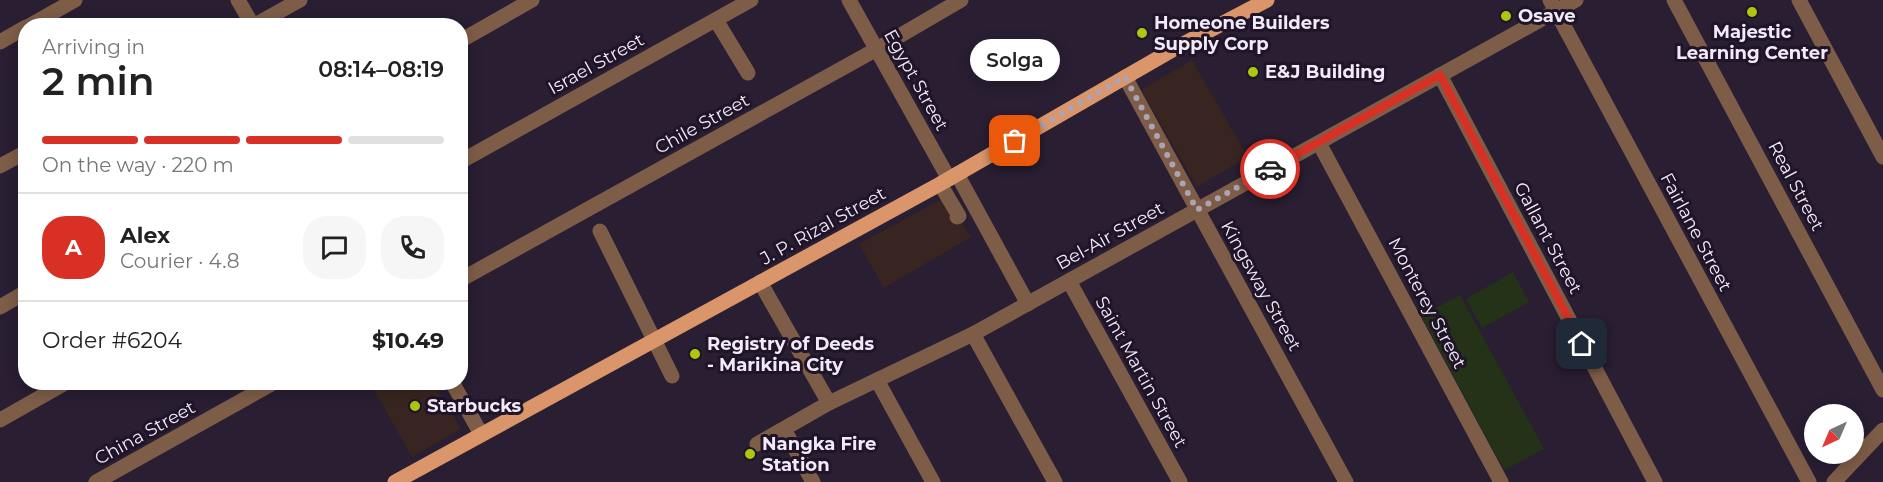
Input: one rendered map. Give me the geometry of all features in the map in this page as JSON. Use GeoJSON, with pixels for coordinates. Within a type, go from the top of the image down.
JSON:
{"type":"FeatureCollection","features":[{"type":"Feature","properties":{"kind":"main road","name":"J. P. Rizal Street"},"geometry":{"type":"LineString","coordinates":[[395,482],[949,179],[1125,77],[1267,0]]}},
{"type":"Feature","properties":{"kind":"street"},"geometry":{"type":"LineString","coordinates":[[42,18],[75,0]]}},
{"type":"Feature","properties":{"kind":"street"},"geometry":{"type":"LineString","coordinates":[[238,0],[248,18]]}},
{"type":"Feature","properties":{"kind":"street"},"geometry":{"type":"LineString","coordinates":[[267,18],[300,0]]}},
{"type":"Feature","properties":{"kind":"street"},"geometry":{"type":"LineString","coordinates":[[468,36],[532,0]]}},
{"type":"Feature","properties":{"kind":"street","name":"Israel Street"},"geometry":{"type":"LineString","coordinates":[[468,158],[751,0]]}},
{"type":"Feature","properties":{"kind":"street","name":"Egypt Street"},"geometry":{"type":"LineString","coordinates":[[849,0],[949,179]]}},
{"type":"Feature","properties":{"kind":"street","name":"Chile Street"},"geometry":{"type":"LineString","coordinates":[[468,276],[961,0]]}},
{"type":"Feature","properties":{"kind":"street","name":"Bel-Air Street"},"geometry":{"type":"LineString","coordinates":[[757,444],[829,403],[973,334],[1440,75],[1553,6],[1576,0]]}},
{"type":"Feature","properties":{"kind":"street","name":"Real Street"},"geometry":{"type":"LineString","coordinates":[[1674,0],[1883,390]]}},
{"type":"Feature","properties":{"kind":"street"},"geometry":{"type":"LineString","coordinates":[[1799,0],[1883,157]]}},
{"type":"Feature","properties":{"kind":"street","name":"Fairlane Street"},"geometry":{"type":"LineString","coordinates":[[1553,6],[1809,482]]}},
{"type":"Feature","properties":{"kind":"street"},"geometry":{"type":"LineString","coordinates":[[716,20],[748,73]]}},
{"type":"Feature","properties":{"kind":"street"},"geometry":{"type":"LineString","coordinates":[[0,42],[18,31]]}},
{"type":"Feature","properties":{"kind":"street","name":"Gallant Street"},"geometry":{"type":"LineString","coordinates":[[1440,75],[1655,482]]}},
{"type":"Feature","properties":{"kind":"street","name":"Kingsway Street"},"geometry":{"type":"LineString","coordinates":[[1125,77],[1346,482]]}},
{"type":"Feature","properties":{"kind":"street","name":"Monterey Street"},"geometry":{"type":"LineString","coordinates":[[1319,143],[1501,482]]}},
{"type":"Feature","properties":{"kind":"street"},"geometry":{"type":"LineString","coordinates":[[0,166],[18,156]]}},
{"type":"Feature","properties":{"kind":"street"},"geometry":{"type":"LineString","coordinates":[[949,179],[975,207],[1028,303]]}},
{"type":"Feature","properties":{"kind":"street"},"geometry":{"type":"LineString","coordinates":[[949,179],[958,217],[975,207]]}},
{"type":"Feature","properties":{"kind":"street"},"geometry":{"type":"LineString","coordinates":[[600,231],[672,376]]}},
{"type":"Feature","properties":{"kind":"street","name":"Saint Martin Street"},"geometry":{"type":"LineString","coordinates":[[1069,281],[1180,482]]}},
{"type":"Feature","properties":{"kind":"street"},"geometry":{"type":"LineString","coordinates":[[760,282],[829,403]]}},
{"type":"Feature","properties":{"kind":"street"},"geometry":{"type":"LineString","coordinates":[[0,307],[18,297]]}},
{"type":"Feature","properties":{"kind":"street"},"geometry":{"type":"LineString","coordinates":[[973,334],[1056,482]]}},
{"type":"Feature","properties":{"kind":"street"},"geometry":{"type":"LineString","coordinates":[[877,380],[933,482]]}},
{"type":"Feature","properties":{"kind":"street"},"geometry":{"type":"LineString","coordinates":[[0,420],[53,390]]}},
{"type":"Feature","properties":{"kind":"street","name":"China Street"},"geometry":{"type":"LineString","coordinates":[[96,482],[261,390]]}},
{"type":"Feature","properties":{"kind":"street"},"geometry":{"type":"LineString","coordinates":[[457,390],[482,434]]}},
{"type":"Feature","properties":{"kind":"street"},"geometry":{"type":"LineString","coordinates":[[784,429],[813,482]]}},
{"type":"Feature","properties":{"kind":"street"},"geometry":{"type":"LineString","coordinates":[[1834,482],[1883,430]]}},
{"type":"Feature","properties":{"kind":"shaded area"},"geometry":{"type":"Polygon","coordinates":[[[1192,60],[1248,157],[1197,187],[1141,90],[1192,60]]]}},
{"type":"Feature","properties":{"kind":"shaded area"},"geometry":{"type":"Polygon","coordinates":[[[945,197],[971,237],[884,288],[859,244],[945,197]]]}},
{"type":"Feature","properties":{"kind":"shaded area","name":"Starbucks"},"geometry":{"type":"Polygon","coordinates":[[[374,390],[438,390],[461,429],[412,457],[374,390]]]}},
{"type":"Feature","properties":{"kind":"green space"},"geometry":{"type":"Polygon","coordinates":[[[1513,272],[1529,302],[1482,328],[1466,299],[1513,272]]]}},
{"type":"Feature","properties":{"kind":"green space"},"geometry":{"type":"Polygon","coordinates":[[[1460,295],[1544,449],[1504,470],[1421,316],[1460,295]]]}},
{"type":"Feature","properties":{"kind":"way so far"},"geometry":{"type":"LineString","coordinates":[[1015,141],[1125,77],[1197,210],[1270,169]]}},
{"type":"Feature","properties":{"kind":"place","name":"Majestic Learning Center"},"geometry":{"type":"Point","coordinates":[1752,12]}},
{"type":"Feature","properties":{"kind":"place","name":"Osave"},"geometry":{"type":"Point","coordinates":[1506,16]}},
{"type":"Feature","properties":{"kind":"place","name":"Homeone Builders Supply Corp"},"geometry":{"type":"Point","coordinates":[1142,33]}},
{"type":"Feature","properties":{"kind":"place","name":"E&J Building"},"geometry":{"type":"Point","coordinates":[1253,72]}},
{"type":"Feature","properties":{"kind":"place","name":"Solga"},"geometry":{"type":"Point","coordinates":[1015,141]}},
{"type":"Feature","properties":{"kind":"place","name":"Registry of Deeds - Marikina City"},"geometry":{"type":"Point","coordinates":[695,354]}},
{"type":"Feature","properties":{"kind":"place","name":"Starbucks"},"geometry":{"type":"Point","coordinates":[415,406]}},
{"type":"Feature","properties":{"kind":"place","name":"Nangka Fire Station"},"geometry":{"type":"Point","coordinates":[750,454]}},
{"type":"Feature","properties":{"kind":"route"},"geometry":{"type":"LineString","coordinates":[[1270,169],[1440,75],[1582,344]]}}]}
